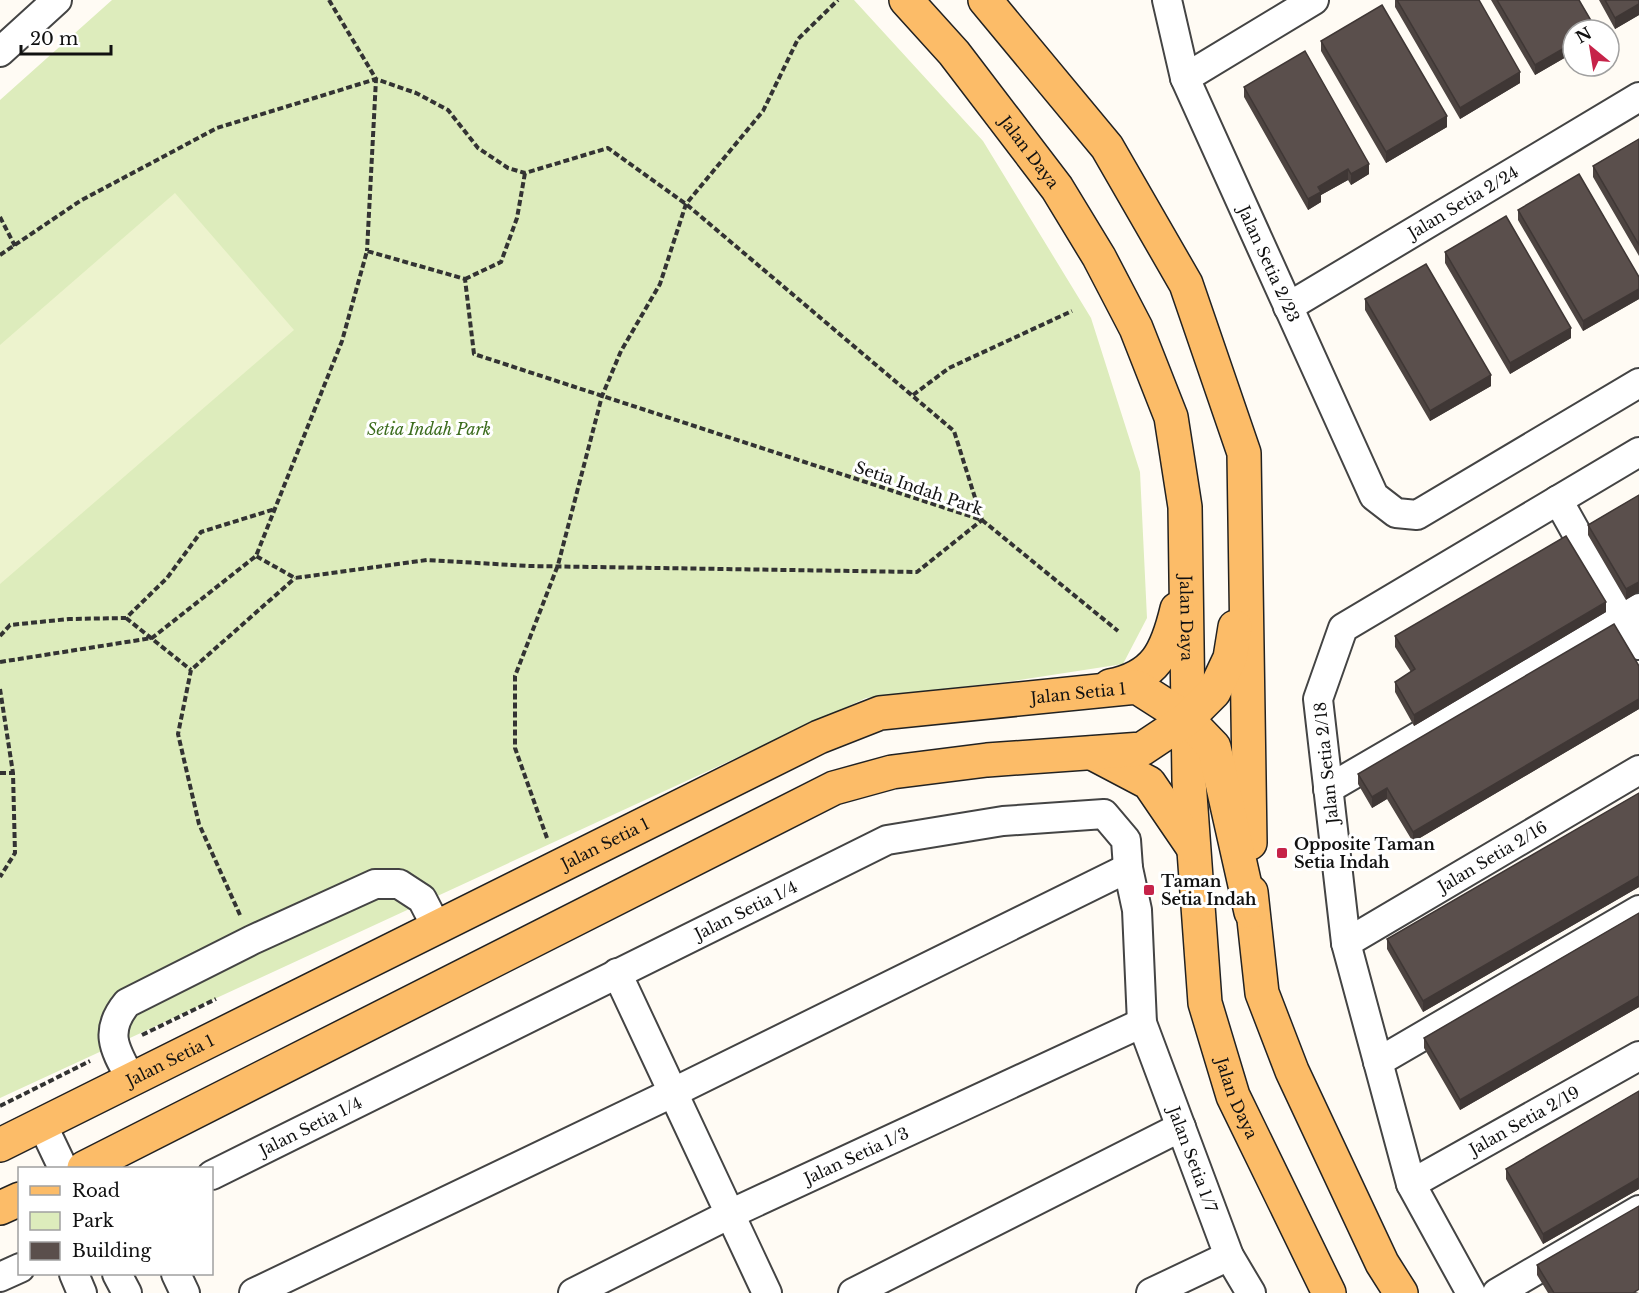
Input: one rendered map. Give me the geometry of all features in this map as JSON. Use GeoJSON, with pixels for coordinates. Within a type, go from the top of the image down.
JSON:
{"type":"FeatureCollection","features":[{"type":"Feature","properties":{"kind":"main road","name":"Jalan Daya"},"geometry":{"type":"LineString","coordinates":[[906,0],[954,53],[1057,188],[1100,257],[1137,328],[1170,417],[1185,507],[1186,719],[1205,1003],[1233,1096],[1329,1293]]}},
{"type":"Feature","properties":{"kind":"main road"},"geometry":{"type":"LineString","coordinates":[[919,0],[954,53]]}},
{"type":"Feature","properties":{"kind":"main road"},"geometry":{"type":"LineString","coordinates":[[994,8],[1107,147],[1186,284],[1244,453],[1251,912],[1262,993],[1292,1071],[1382,1263],[1401,1293]]}},
{"type":"Feature","properties":{"kind":"main road"},"geometry":{"type":"LineString","coordinates":[[86,1167],[834,788],[892,772],[987,760],[1087,751],[1142,749],[1186,719],[1214,692],[1230,658],[1246,560]]}},
{"type":"Feature","properties":{"kind":"main road"},"geometry":{"type":"LineString","coordinates":[[1082,691],[1132,681],[1156,663],[1170,640],[1185,569]]}},
{"type":"Feature","properties":{"kind":"main road","name":"Jalan Setia 1"},"geometry":{"type":"LineString","coordinates":[[0,1145],[819,737],[880,713],[1137,687],[1186,719],[1214,747],[1251,912]]}},
{"type":"Feature","properties":{"kind":"main road"},"geometry":{"type":"LineString","coordinates":[[1087,751],[1149,783],[1196,853]]}},
{"type":"Feature","properties":{"kind":"main road"},"geometry":{"type":"LineString","coordinates":[[0,1208],[18,1200]]}},
{"type":"Feature","properties":{"kind":"street"},"geometry":{"type":"LineString","coordinates":[[0,52],[57,0]]}},
{"type":"Feature","properties":{"kind":"street","name":"Jalan Setia 2/23"},"geometry":{"type":"LineString","coordinates":[[1167,0],[1185,78],[1374,496],[1396,513],[1417,515],[1639,383]]}},
{"type":"Feature","properties":{"kind":"street"},"geometry":{"type":"LineString","coordinates":[[1185,78],[1314,0]]}},
{"type":"Feature","properties":{"kind":"street","name":"Jalan Setia 2/24"},"geometry":{"type":"LineString","coordinates":[[1288,307],[1639,97]]}},
{"type":"Feature","properties":{"kind":"street","name":"Jalan Setia 2/18"},"geometry":{"type":"LineString","coordinates":[[1471,1293],[1411,1184],[1346,943],[1318,699],[1343,628],[1639,452]]}},
{"type":"Feature","properties":{"kind":"street"},"geometry":{"type":"LineString","coordinates":[[1558,500],[1631,612],[1639,645]]}},
{"type":"Feature","properties":{"kind":"street"},"geometry":{"type":"LineString","coordinates":[[1328,789],[1631,612]]}},
{"type":"Feature","properties":{"kind":"street","name":"Jalan Setia 2/16"},"geometry":{"type":"LineString","coordinates":[[1346,943],[1639,770]]}},
{"type":"Feature","properties":{"kind":"street","name":"Jalan Setia 1/4"},"geometry":{"type":"LineString","coordinates":[[213,1175],[887,840],[1003,821],[1104,814],[1126,840],[1128,868],[1137,910],[1142,1023]]}},
{"type":"Feature","properties":{"kind":"street"},"geometry":{"type":"LineString","coordinates":[[254,1293],[674,1092],[1128,868]]}},
{"type":"Feature","properties":{"kind":"street"},"geometry":{"type":"LineString","coordinates":[[131,1079],[114,1049],[115,1017],[128,1003],[252,940],[375,884],[399,884],[422,899],[436,928]]}},
{"type":"Feature","properties":{"kind":"street"},"geometry":{"type":"LineString","coordinates":[[1378,1062],[1639,910]]}},
{"type":"Feature","properties":{"kind":"street"},"geometry":{"type":"LineString","coordinates":[[617,973],[767,1293]]}},
{"type":"Feature","properties":{"kind":"street","name":"Jalan Setia 1/7"},"geometry":{"type":"LineString","coordinates":[[1142,1023],[1229,1256],[1251,1293]]}},
{"type":"Feature","properties":{"kind":"street","name":"Jalan Setia 1/3"},"geometry":{"type":"LineString","coordinates":[[573,1293],[730,1214],[1142,1023]]}},
{"type":"Feature","properties":{"kind":"street","name":"Jalan Setia 2/19"},"geometry":{"type":"LineString","coordinates":[[1411,1184],[1639,1056]]}},
{"type":"Feature","properties":{"kind":"street"},"geometry":{"type":"LineString","coordinates":[[42,1124],[63,1167]]}},
{"type":"Feature","properties":{"kind":"street"},"geometry":{"type":"LineString","coordinates":[[853,1293],[1181,1127]]}},
{"type":"Feature","properties":{"kind":"street"},"geometry":{"type":"LineString","coordinates":[[1497,1293],[1639,1210]]}},
{"type":"Feature","properties":{"kind":"street"},"geometry":{"type":"LineString","coordinates":[[1151,1293],[1229,1256]]}},
{"type":"Feature","properties":{"kind":"street"},"geometry":{"type":"LineString","coordinates":[[0,1277],[18,1269]]}},
{"type":"Feature","properties":{"kind":"street"},"geometry":{"type":"LineString","coordinates":[[74,1275],[82,1293]]}},
{"type":"Feature","properties":{"kind":"street"},"geometry":{"type":"LineString","coordinates":[[118,1275],[127,1293]]}},
{"type":"Feature","properties":{"kind":"street"},"geometry":{"type":"LineString","coordinates":[[176,1275],[185,1293]]}},
{"type":"Feature","properties":{"kind":"path"},"geometry":{"type":"LineString","coordinates":[[0,662],[152,638],[256,555],[342,341],[367,251],[376,80],[329,0]]}},
{"type":"Feature","properties":{"kind":"path"},"geometry":{"type":"LineString","coordinates":[[548,838],[515,748],[515,676],[558,565],[602,396],[621,351],[660,284],[686,204],[763,111],[798,39],[838,0]]}},
{"type":"Feature","properties":{"kind":"path"},"geometry":{"type":"LineString","coordinates":[[0,255],[80,201],[217,128],[376,80],[416,93],[448,110],[478,148],[508,168],[525,173],[608,148],[686,204],[954,431],[982,520],[917,572],[427,560],[295,578],[191,670],[178,734],[199,824],[252,940]]}},
{"type":"Feature","properties":{"kind":"path"},"geometry":{"type":"LineString","coordinates":[[367,251],[465,279],[501,262],[516,218],[525,173]]}},
{"type":"Feature","properties":{"kind":"path"},"geometry":{"type":"LineString","coordinates":[[0,217],[15,246]]}},
{"type":"Feature","properties":{"kind":"path","name":"Setia Indah Park"},"geometry":{"type":"LineString","coordinates":[[465,279],[474,354],[982,520],[1118,631]]}},
{"type":"Feature","properties":{"kind":"path"},"geometry":{"type":"LineString","coordinates":[[913,395],[949,368],[1072,310]]}},
{"type":"Feature","properties":{"kind":"path"},"geometry":{"type":"LineString","coordinates":[[126,618],[167,578],[201,532],[275,509]]}},
{"type":"Feature","properties":{"kind":"path"},"geometry":{"type":"LineString","coordinates":[[256,555],[295,578]]}},
{"type":"Feature","properties":{"kind":"path"},"geometry":{"type":"LineString","coordinates":[[0,636],[10,625],[69,619],[126,618],[191,670]]}},
{"type":"Feature","properties":{"kind":"path"},"geometry":{"type":"LineString","coordinates":[[0,689],[13,773],[15,853],[0,877]]}},
{"type":"Feature","properties":{"kind":"path"},"geometry":{"type":"LineString","coordinates":[[0,773],[13,773]]}},
{"type":"Feature","properties":{"kind":"green space","name":"Setia Indah Park"},"geometry":{"type":"Polygon","coordinates":[[[112,0],[854,0],[983,141],[1091,318],[1140,472],[1147,618],[1123,664],[1013,681],[866,698],[0,1098],[0,100],[112,0]]]}},
{"type":"Feature","properties":{"kind":"green space"},"geometry":{"type":"Polygon","coordinates":[[[175,193],[294,330],[0,584],[0,345],[175,193]]]}},
{"type":"Feature","properties":{"kind":"building"},"geometry":{"type":"Polygon","coordinates":[[[1397,0],[1479,0],[1520,72],[1460,108],[1397,0]]]}},
{"type":"Feature","properties":{"kind":"building"},"geometry":{"type":"Polygon","coordinates":[[[1497,0],[1579,0],[1590,18],[1561,18],[1561,50],[1535,65],[1497,0]]]}},
{"type":"Feature","properties":{"kind":"building"},"geometry":{"type":"Polygon","coordinates":[[[1605,0],[1639,0],[1639,4],[1615,18],[1605,0]]]}},
{"type":"Feature","properties":{"kind":"building"},"geometry":{"type":"Polygon","coordinates":[[[1382,5],[1447,116],[1386,152],[1321,41],[1382,5]]]}},
{"type":"Feature","properties":{"kind":"building"},"geometry":{"type":"Polygon","coordinates":[[[1305,51],[1369,164],[1351,174],[1348,169],[1318,187],[1321,192],[1308,199],[1244,87],[1305,51]]]}},
{"type":"Feature","properties":{"kind":"building"},"geometry":{"type":"Polygon","coordinates":[[[1639,139],[1639,245],[1593,166],[1639,139]]]}},
{"type":"Feature","properties":{"kind":"building"},"geometry":{"type":"Polygon","coordinates":[[[1579,174],[1639,277],[1639,289],[1583,321],[1518,210],[1579,174]]]}},
{"type":"Feature","properties":{"kind":"building"},"geometry":{"type":"Polygon","coordinates":[[[1506,216],[1571,328],[1510,363],[1445,252],[1506,216]]]}},
{"type":"Feature","properties":{"kind":"building"},"geometry":{"type":"Polygon","coordinates":[[[1426,264],[1491,375],[1430,411],[1365,299],[1426,264]]]}},
{"type":"Feature","properties":{"kind":"building"},"geometry":{"type":"Polygon","coordinates":[[[1639,495],[1639,582],[1626,589],[1588,525],[1639,495]]]}},
{"type":"Feature","properties":{"kind":"building"},"geometry":{"type":"Polygon","coordinates":[[[1566,536],[1606,602],[1414,715],[1395,682],[1415,669],[1395,636],[1566,536]]]}},
{"type":"Feature","properties":{"kind":"building"},"geometry":{"type":"Polygon","coordinates":[[[1614,624],[1639,666],[1639,699],[1413,832],[1387,788],[1372,797],[1358,774],[1614,624]]]}},
{"type":"Feature","properties":{"kind":"building"},"geometry":{"type":"Polygon","coordinates":[[[1639,793],[1639,876],[1423,1001],[1387,939],[1639,793]]]}},
{"type":"Feature","properties":{"kind":"building"},"geometry":{"type":"Polygon","coordinates":[[[1639,913],[1639,996],[1460,1100],[1424,1038],[1639,913]]]}},
{"type":"Feature","properties":{"kind":"building"},"geometry":{"type":"Polygon","coordinates":[[[1639,1091],[1639,1178],[1543,1234],[1506,1169],[1639,1091]]]}},
{"type":"Feature","properties":{"kind":"building"},"geometry":{"type":"Polygon","coordinates":[[[1639,1206],[1639,1289],[1633,1293],[1554,1293],[1537,1265],[1639,1206]]]}},
{"type":"Feature","properties":{"kind":"place","name":"Opposite Taman Setia Indah"},"geometry":{"type":"Point","coordinates":[1282,853]}},
{"type":"Feature","properties":{"kind":"place","name":"Taman Setia Indah"},"geometry":{"type":"Point","coordinates":[1149,890]}}]}
